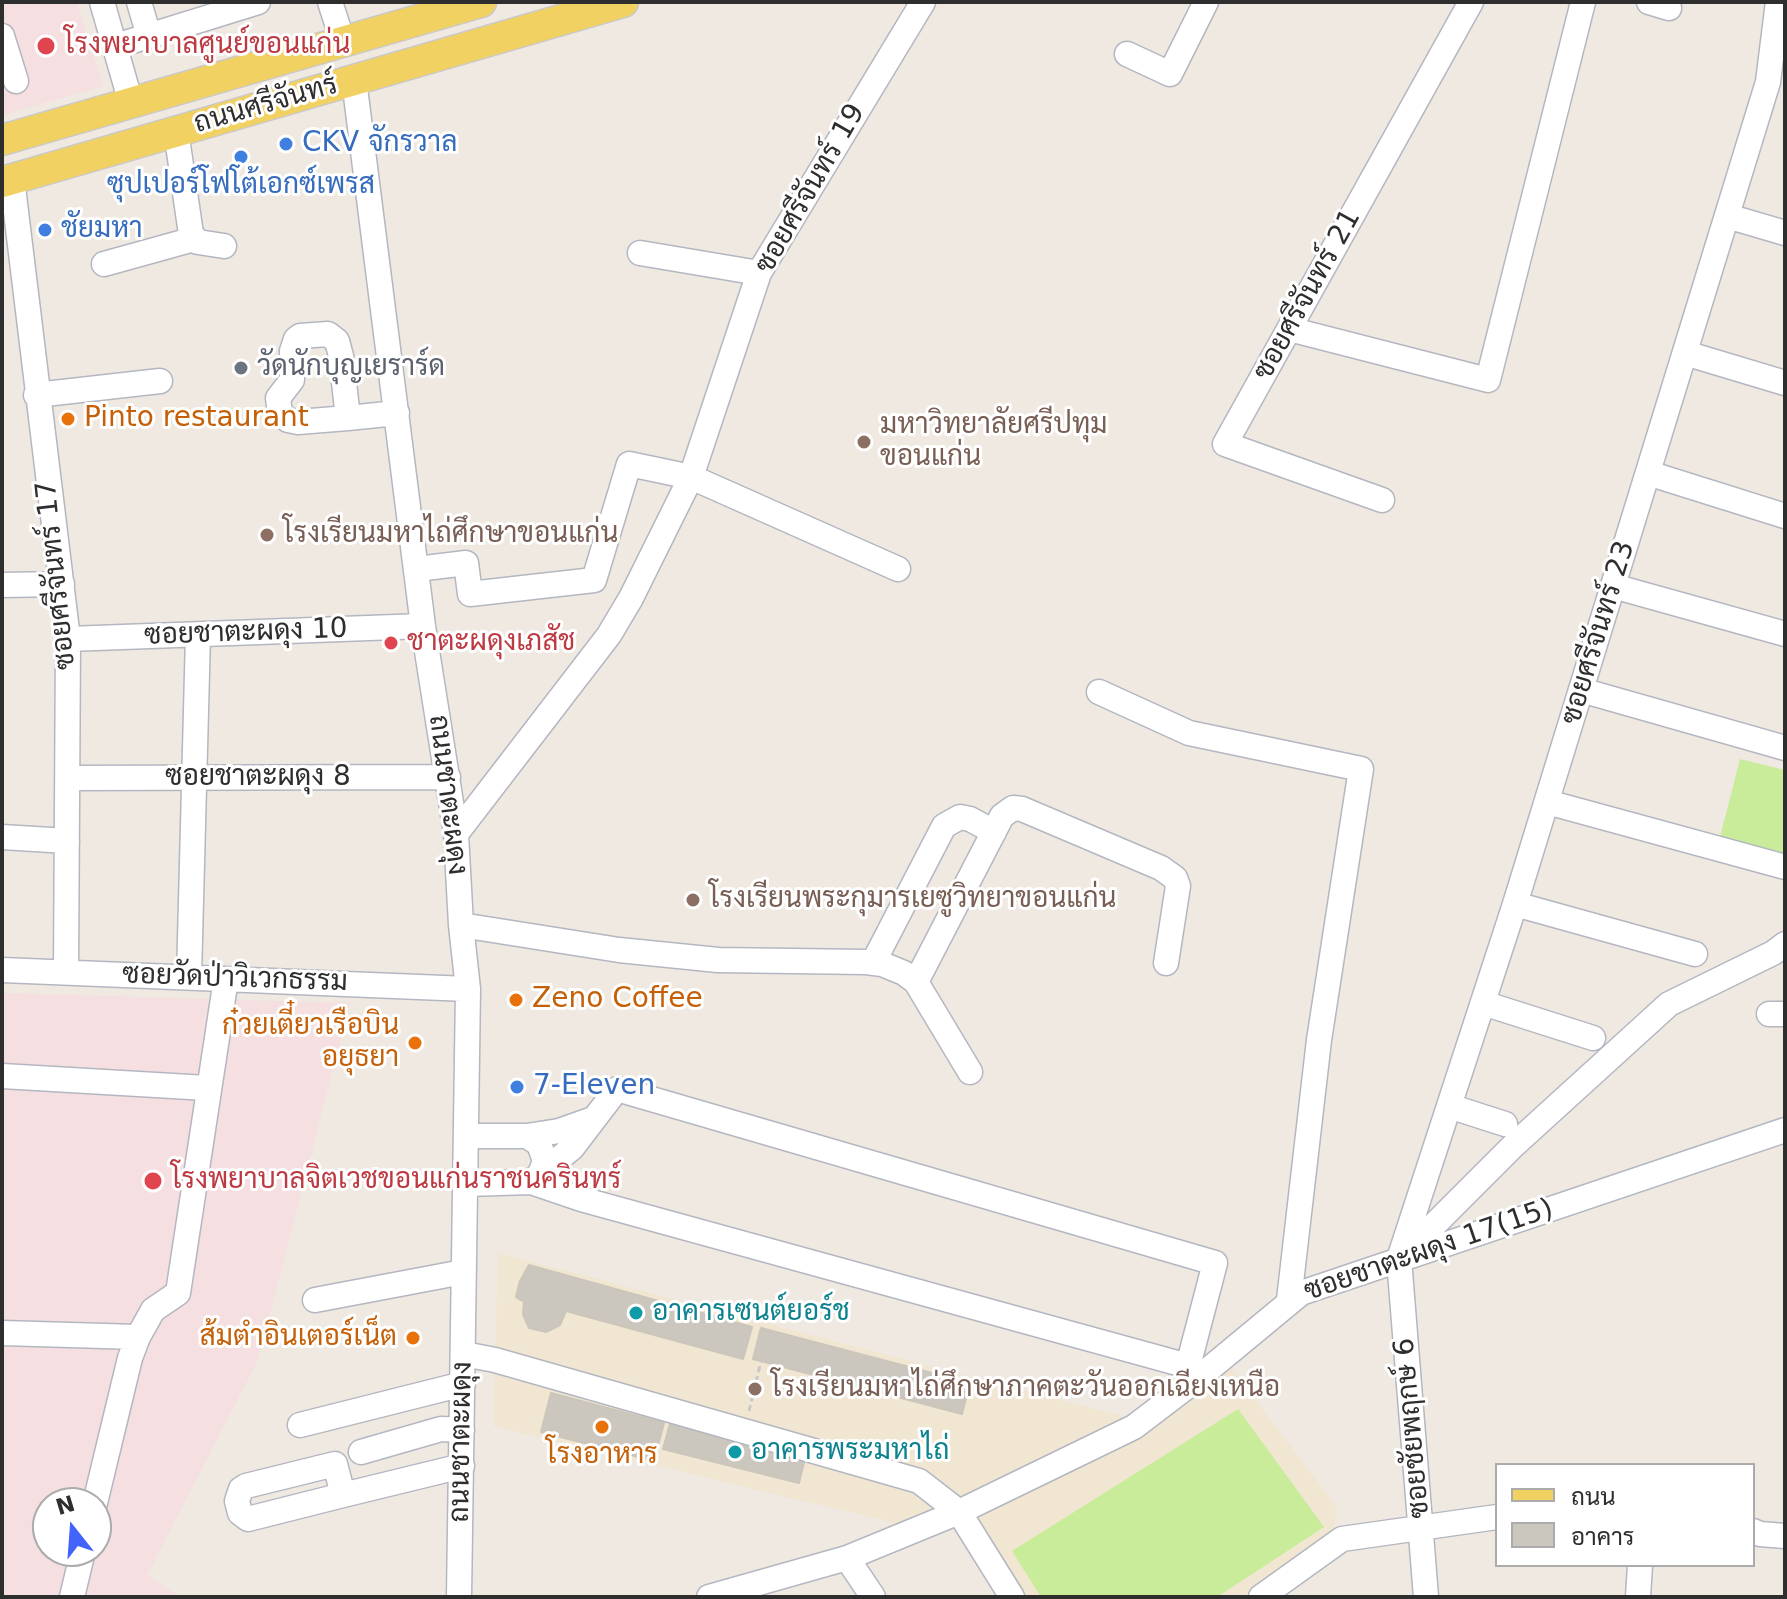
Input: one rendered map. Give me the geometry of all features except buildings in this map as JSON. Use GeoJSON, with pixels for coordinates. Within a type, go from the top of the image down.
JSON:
{"type":"FeatureCollection","features":[{"type":"Feature","properties":{"kind":"main road","name":"ถนนศรีจันทร์"},"geometry":{"type":"LineString","coordinates":[[2,140],[481,2]]}},
{"type":"Feature","properties":{"kind":"main road","name":"ถนนศรีจันทร์"},"geometry":{"type":"LineString","coordinates":[[7,180],[623,2]]}},
{"type":"Feature","properties":{"kind":"main road","name":"ถนนชาตะผดุง"},"geometry":{"type":"LineString","coordinates":[[343,42],[354,80]]}},
{"type":"Feature","properties":{"kind":"main road"},"geometry":{"type":"LineString","coordinates":[[131,103],[141,141]]}},
{"type":"Feature","properties":{"kind":"street"},"geometry":{"type":"LineString","coordinates":[[102,2],[131,103]]}},
{"type":"Feature","properties":{"kind":"street"},"geometry":{"type":"LineString","coordinates":[[139,2],[149,36]]}},
{"type":"Feature","properties":{"kind":"street"},"geometry":{"type":"LineString","coordinates":[[116,46],[258,2]]}},
{"type":"Feature","properties":{"kind":"street","name":"ถนนชาตะผดุง"},"geometry":{"type":"LineString","coordinates":[[330,2],[343,42]]}},
{"type":"Feature","properties":{"kind":"street","name":"ซอยศรีจันทร์ 19"},"geometry":{"type":"LineString","coordinates":[[456,834],[609,635],[631,598],[691,477],[759,273],[923,2]]}},
{"type":"Feature","properties":{"kind":"street"},"geometry":{"type":"LineString","coordinates":[[1127,54],[1170,74],[1206,2]]}},
{"type":"Feature","properties":{"kind":"street","name":"ซอยศรีจันทร์ 21"},"geometry":{"type":"LineString","coordinates":[[1382,500],[1225,444],[1471,2]]}},
{"type":"Feature","properties":{"kind":"street"},"geometry":{"type":"LineString","coordinates":[[1289,329],[1488,380],[1583,2]]}},
{"type":"Feature","properties":{"kind":"street","name":"ซอยศรีจันทร์ 23"},"geometry":{"type":"LineString","coordinates":[[1399,1259],[1547,802],[1768,82],[1778,2]]}},
{"type":"Feature","properties":{"kind":"street"},"geometry":{"type":"LineString","coordinates":[[2,36],[16,81]]}},
{"type":"Feature","properties":{"kind":"street","name":"ถนนชาตะผดุง"},"geometry":{"type":"LineString","coordinates":[[354,80],[423,626],[456,834],[468,989],[459,1597]]}},
{"type":"Feature","properties":{"kind":"street"},"geometry":{"type":"LineString","coordinates":[[176,131],[189,227],[194,239]]}},
{"type":"Feature","properties":{"kind":"street","name":"ซอยศรีจันทร์ 17"},"geometry":{"type":"LineString","coordinates":[[7,180],[68,639],[66,972]]}},
{"type":"Feature","properties":{"kind":"street"},"geometry":{"type":"LineString","coordinates":[[1727,216],[1785,233]]}},
{"type":"Feature","properties":{"kind":"street"},"geometry":{"type":"LineString","coordinates":[[104,264],[194,239],[224,246]]}},
{"type":"Feature","properties":{"kind":"street"},"geometry":{"type":"LineString","coordinates":[[640,253],[759,273]]}},
{"type":"Feature","properties":{"kind":"street"},"geometry":{"type":"LineString","coordinates":[[1685,353],[1785,383]]}},
{"type":"Feature","properties":{"kind":"street"},"geometry":{"type":"LineString","coordinates":[[36,395],[160,381]]}},
{"type":"Feature","properties":{"kind":"street"},"geometry":{"type":"LineString","coordinates":[[348,418],[397,413]]}},
{"type":"Feature","properties":{"kind":"street"},"geometry":{"type":"LineString","coordinates":[[417,569],[466,563],[470,594],[594,580],[629,464],[691,477],[898,569]]}},
{"type":"Feature","properties":{"kind":"street"},"geometry":{"type":"LineString","coordinates":[[1648,473],[1785,516]]}},
{"type":"Feature","properties":{"kind":"street"},"geometry":{"type":"LineString","coordinates":[[2,585],[62,584]]}},
{"type":"Feature","properties":{"kind":"street"},"geometry":{"type":"LineString","coordinates":[[1613,586],[1785,634]]}},
{"type":"Feature","properties":{"kind":"street","name":"ซอยชาตะผดุง 10"},"geometry":{"type":"LineString","coordinates":[[68,639],[423,626]]}},
{"type":"Feature","properties":{"kind":"street"},"geometry":{"type":"LineString","coordinates":[[189,977],[198,635]]}},
{"type":"Feature","properties":{"kind":"street"},"geometry":{"type":"LineString","coordinates":[[1581,690],[1785,748]]}},
{"type":"Feature","properties":{"kind":"street"},"geometry":{"type":"LineString","coordinates":[[1099,692],[1189,733],[1361,769],[1319,1040],[1289,1300]]}},
{"type":"Feature","properties":{"kind":"street","name":"ซอยชาตะผดุง 8"},"geometry":{"type":"LineString","coordinates":[[68,778],[448,777]]}},
{"type":"Feature","properties":{"kind":"street"},"geometry":{"type":"LineString","coordinates":[[1547,802],[1785,867]]}},
{"type":"Feature","properties":{"kind":"street"},"geometry":{"type":"LineString","coordinates":[[916,982],[994,832],[1007,811],[1022,809],[1169,872],[1175,878],[1178,886],[1166,963]]}},
{"type":"Feature","properties":{"kind":"street"},"geometry":{"type":"LineString","coordinates":[[873,963],[944,826],[960,817],[994,832]]}},
{"type":"Feature","properties":{"kind":"street"},"geometry":{"type":"LineString","coordinates":[[2,837],[67,841]]}},
{"type":"Feature","properties":{"kind":"street"},"geometry":{"type":"LineString","coordinates":[[1515,904],[1695,954]]}},
{"type":"Feature","properties":{"kind":"street"},"geometry":{"type":"LineString","coordinates":[[461,925],[619,950],[704,959],[873,963],[904,973],[916,982],[970,1072]]}},
{"type":"Feature","properties":{"kind":"street"},"geometry":{"type":"LineString","coordinates":[[1399,1259],[1514,1145],[1669,1004],[1773,953],[1785,944]]}},
{"type":"Feature","properties":{"kind":"street","name":"ซอยวัดป่าวิเวกธรรม"},"geometry":{"type":"LineString","coordinates":[[2,970],[468,989]]}},
{"type":"Feature","properties":{"kind":"street"},"geometry":{"type":"LineString","coordinates":[[99,1487],[130,1358],[138,1337],[153,1310],[178,1293],[226,979]]}},
{"type":"Feature","properties":{"kind":"street"},"geometry":{"type":"LineString","coordinates":[[1483,1003],[1593,1038]]}},
{"type":"Feature","properties":{"kind":"street"},"geometry":{"type":"LineString","coordinates":[[2,1076],[207,1088]]}},
{"type":"Feature","properties":{"kind":"street"},"geometry":{"type":"LineString","coordinates":[[467,1184],[536,1178],[581,1199],[1193,1372],[1215,1263],[617,1089],[572,1148],[536,1178]]}},
{"type":"Feature","properties":{"kind":"street"},"geometry":{"type":"LineString","coordinates":[[1449,1106],[1505,1124]]}},
{"type":"Feature","properties":{"kind":"street"},"geometry":{"type":"LineString","coordinates":[[468,1136],[527,1136],[559,1131],[593,1119]]}},
{"type":"Feature","properties":{"kind":"street","name":"ซอยชาตะผดุง 17(15)"},"geometry":{"type":"LineString","coordinates":[[709,1597],[847,1558],[959,1512],[1134,1427],[1193,1372],[1301,1293],[1785,1130]]}},
{"type":"Feature","properties":{"kind":"street"},"geometry":{"type":"LineString","coordinates":[[527,1136],[542,1149],[545,1161],[536,1178]]}},
{"type":"Feature","properties":{"kind":"street","name":"ซอยชัยพฤกษ์ 6"},"geometry":{"type":"LineString","coordinates":[[1399,1259],[1426,1597]]}},
{"type":"Feature","properties":{"kind":"street"},"geometry":{"type":"LineString","coordinates":[[315,1300],[463,1272]]}},
{"type":"Feature","properties":{"kind":"street"},"geometry":{"type":"LineString","coordinates":[[2,1333],[138,1337]]}},
{"type":"Feature","properties":{"kind":"street"},"geometry":{"type":"LineString","coordinates":[[464,1354],[495,1360],[919,1481],[959,1512],[1012,1597]]}},
{"type":"Feature","properties":{"kind":"street"},"geometry":{"type":"LineString","coordinates":[[300,1425],[463,1384]]}},
{"type":"Feature","properties":{"kind":"street"},"geometry":{"type":"LineString","coordinates":[[361,1452],[441,1429],[462,1430]]}},
{"type":"Feature","properties":{"kind":"street"},"geometry":{"type":"LineString","coordinates":[[343,1495],[462,1466]]}},
{"type":"Feature","properties":{"kind":"street"},"geometry":{"type":"LineString","coordinates":[[1261,1597],[1342,1539],[1495,1517]]}},
{"type":"Feature","properties":{"kind":"street"},"geometry":{"type":"LineString","coordinates":[[1755,1532],[1785,1536]]}},
{"type":"Feature","properties":{"kind":"street"},"geometry":{"type":"LineString","coordinates":[[847,1558],[873,1597]]}},
{"type":"Feature","properties":{"kind":"street"},"geometry":{"type":"LineString","coordinates":[[72,1597],[79,1567]]}},
{"type":"Feature","properties":{"kind":"street"},"geometry":{"type":"LineString","coordinates":[[1638,1597],[1640,1567]]}},
{"type":"Feature","properties":{"kind":"path"},"geometry":{"type":"LineString","coordinates":[[744,1431],[761,1361]]}},
{"type":"Feature","properties":{"kind":"shaded area","name":"โรงพยาบาลศูนย์ขอนแก่น"},"geometry":{"type":"Polygon","coordinates":[[[2,2],[28,2],[29,6],[42,2],[77,2],[103,86],[2,115],[2,2]]]}},
{"type":"Feature","properties":{"kind":"shaded area","name":"โรงพยาบาลจิตเวชขอนแก่นราชนครินทร์"},"geometry":{"type":"Polygon","coordinates":[[[2,993],[350,1003],[258,1360],[147,1575],[180,1597],[2,1597],[2,993]]]}},
{"type":"Feature","properties":{"kind":"shaded area","name":"โรงเรียนมหาไถ่ศึกษาภาคตะวันออกเฉียงเหนือ"},"geometry":{"type":"Polygon","coordinates":[[[498,1253],[1125,1417],[950,1504],[899,1524],[493,1426],[498,1253]]]}},
{"type":"Feature","properties":{"kind":"shaded area","name":"โรงเรียนมหาไถ่ศึกษาภาคตะวันออกเฉียงเหนือ"},"geometry":{"type":"Polygon","coordinates":[[[1227,1362],[1336,1506],[1334,1537],[1241,1597],[1025,1597],[972,1513],[1227,1362]]]}},
{"type":"Feature","properties":{"kind":"green space"},"geometry":{"type":"Polygon","coordinates":[[[1740,759],[1785,770],[1785,853],[1720,837],[1740,759]]]}},
{"type":"Feature","properties":{"kind":"green space","name":"โรงเรียนมหาไถ่ศึกษาภาคตะวันออกเฉียงเหนือ"},"geometry":{"type":"Polygon","coordinates":[[[1238,1409],[1324,1527],[1217,1597],[1041,1597],[1012,1551],[1238,1409]]]}},
{"type":"Feature","properties":{"kind":"place","name":"โรงพยาบาลศูนย์ขอนแก่น"},"geometry":{"type":"Point","coordinates":[46,46]}},
{"type":"Feature","properties":{"kind":"place","name":"CKV จักรวาล"},"geometry":{"type":"Point","coordinates":[286,144]}},
{"type":"Feature","properties":{"kind":"place","name":"ซุปเปอร์โฟโต้เอกซ์เพรส"},"geometry":{"type":"Point","coordinates":[241,157]}},
{"type":"Feature","properties":{"kind":"place","name":"ชัยมหา"},"geometry":{"type":"Point","coordinates":[45,230]}},
{"type":"Feature","properties":{"kind":"place","name":"วัดนักบุญเยราร์ด"},"geometry":{"type":"Point","coordinates":[241,368]}},
{"type":"Feature","properties":{"kind":"place","name":"Pinto restaurant"},"geometry":{"type":"Point","coordinates":[68,419]}},
{"type":"Feature","properties":{"kind":"place","name":"มหาวิทยาลัยศรีปทุม ขอนแก่น"},"geometry":{"type":"Point","coordinates":[864,442]}},
{"type":"Feature","properties":{"kind":"place","name":"โรงเรียนมหาไถ่ศึกษาขอนแก่น"},"geometry":{"type":"Point","coordinates":[267,535]}},
{"type":"Feature","properties":{"kind":"place","name":"ชาตะผดุงเภสัช"},"geometry":{"type":"Point","coordinates":[391,643]}},
{"type":"Feature","properties":{"kind":"place","name":"โรงเรียนพระกุมารเยซูวิทยาขอนแก่น"},"geometry":{"type":"Point","coordinates":[693,900]}},
{"type":"Feature","properties":{"kind":"place","name":"Zeno Coffee"},"geometry":{"type":"Point","coordinates":[516,1000]}},
{"type":"Feature","properties":{"kind":"place","name":"ก๋วยเตี๋ยวเรือบิน อยุธยา"},"geometry":{"type":"Point","coordinates":[415,1043]}},
{"type":"Feature","properties":{"kind":"place","name":"7-Eleven"},"geometry":{"type":"Point","coordinates":[517,1087]}},
{"type":"Feature","properties":{"kind":"place","name":"โรงพยาบาลจิตเวชขอนแก่นราชนครินทร์"},"geometry":{"type":"Point","coordinates":[153,1181]}},
{"type":"Feature","properties":{"kind":"place","name":"อาคารเซนต์ยอร์ช"},"geometry":{"type":"Point","coordinates":[636,1313]}},
{"type":"Feature","properties":{"kind":"place","name":"ส้มตำอินเตอร์เน็ต"},"geometry":{"type":"Point","coordinates":[413,1338]}},
{"type":"Feature","properties":{"kind":"place","name":"โรงเรียนมหาไถ่ศึกษาภาคตะวันออกเฉียงเหนือ"},"geometry":{"type":"Point","coordinates":[755,1389]}},
{"type":"Feature","properties":{"kind":"place","name":"โรงอาหาร"},"geometry":{"type":"Point","coordinates":[602,1427]}},
{"type":"Feature","properties":{"kind":"place","name":"อาคารพระมหาไถ่"},"geometry":{"type":"Point","coordinates":[735,1452]}}]}
